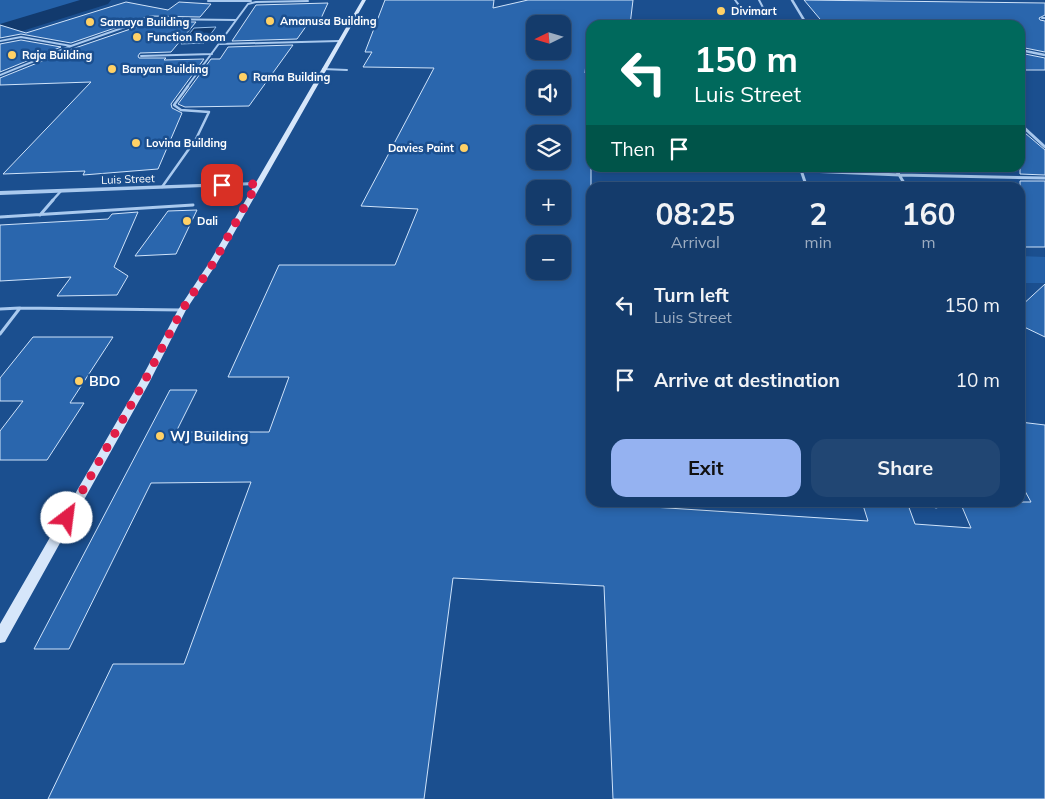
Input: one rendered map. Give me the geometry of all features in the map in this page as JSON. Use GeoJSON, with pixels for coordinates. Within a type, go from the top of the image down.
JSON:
{"type":"FeatureCollection","features":[{"type":"Feature","properties":{"kind":"main road"},"geometry":{"type":"LineString","coordinates":[[0,637],[144,382],[182,310],[214,262],[364,0]]}},
{"type":"Feature","properties":{"kind":"street"},"geometry":{"type":"LineString","coordinates":[[792,0],[804,20]]}},
{"type":"Feature","properties":{"kind":"street"},"geometry":{"type":"LineString","coordinates":[[1025,51],[1045,55]]}},
{"type":"Feature","properties":{"kind":"street"},"geometry":{"type":"LineString","coordinates":[[1025,129],[1045,147]]}},
{"type":"Feature","properties":{"kind":"street"},"geometry":{"type":"LineString","coordinates":[[841,172],[1045,178]]}},
{"type":"Feature","properties":{"kind":"street"},"geometry":{"type":"LineString","coordinates":[[898,172],[904,182]]}},
{"type":"Feature","properties":{"kind":"street","name":"Luis Street"},"geometry":{"type":"LineString","coordinates":[[0,193],[257,184]]}},
{"type":"Feature","properties":{"kind":"lane"},"geometry":{"type":"LineString","coordinates":[[735,0],[746,14],[755,16],[767,15],[759,0]]}},
{"type":"Feature","properties":{"kind":"lane"},"geometry":{"type":"LineString","coordinates":[[208,1],[308,1]]}},
{"type":"Feature","properties":{"kind":"lane"},"geometry":{"type":"LineString","coordinates":[[162,187],[196,139],[208,112],[181,110],[174,105],[248,4],[256,2]]}},
{"type":"Feature","properties":{"kind":"lane"},"geometry":{"type":"LineString","coordinates":[[0,74],[71,46],[151,20],[236,20]]}},
{"type":"Feature","properties":{"kind":"lane"},"geometry":{"type":"LineString","coordinates":[[0,41],[22,37],[71,46]]}},
{"type":"Feature","properties":{"kind":"lane"},"geometry":{"type":"LineString","coordinates":[[30,43],[38,40]]}},
{"type":"Feature","properties":{"kind":"lane"},"geometry":{"type":"LineString","coordinates":[[220,44],[340,41]]}},
{"type":"Feature","properties":{"kind":"lane"},"geometry":{"type":"LineString","coordinates":[[140,56],[212,54]]}},
{"type":"Feature","properties":{"kind":"lane"},"geometry":{"type":"LineString","coordinates":[[323,70],[347,70]]}},
{"type":"Feature","properties":{"kind":"lane"},"geometry":{"type":"LineString","coordinates":[[40,215],[61,191]]}},
{"type":"Feature","properties":{"kind":"lane"},"geometry":{"type":"LineString","coordinates":[[0,217],[193,205]]}},
{"type":"Feature","properties":{"kind":"lane"},"geometry":{"type":"LineString","coordinates":[[0,334],[20,308]]}},
{"type":"Feature","properties":{"kind":"lane"},"geometry":{"type":"LineString","coordinates":[[0,309],[182,310]]}},
{"type":"Feature","properties":{"kind":"shaded area"},"geometry":{"type":"Polygon","coordinates":[[[0,0],[84,0],[0,28],[0,0]]]}},
{"type":"Feature","properties":{"kind":"shaded area"},"geometry":{"type":"Polygon","coordinates":[[[216,27],[204,43],[181,44],[194,28],[216,27]]]}},
{"type":"Feature","properties":{"kind":"shaded area"},"geometry":{"type":"Polygon","coordinates":[[[1025,256],[1045,257],[1045,283],[1025,283],[1025,256]]]}},
{"type":"Feature","properties":{"kind":"building"},"geometry":{"type":"Polygon","coordinates":[[[385,0],[494,0],[493,8],[528,0],[633,0],[631,20],[586,20],[586,172],[591,172],[591,182],[586,182],[586,507],[653,507],[868,521],[864,507],[909,507],[915,524],[971,528],[962,507],[1025,507],[1025,502],[1031,502],[1025,491],[1025,423],[1045,425],[1045,799],[613,799],[604,586],[453,578],[424,799],[48,799],[113,664],[184,664],[251,482],[151,483],[69,649],[34,649],[170,390],[197,390],[176,432],[269,432],[289,377],[228,377],[279,265],[395,265],[418,209],[361,206],[434,68],[363,67],[372,52],[365,52],[385,0]]]}},
{"type":"Feature","properties":{"kind":"building"},"geometry":{"type":"Polygon","coordinates":[[[804,0],[1045,3],[1045,15],[1039,18],[1045,21],[1045,52],[1025,48],[1025,20],[821,20],[804,0]]]}},
{"type":"Feature","properties":{"kind":"building"},"geometry":{"type":"Polygon","coordinates":[[[126,2],[168,10],[179,2],[211,4],[200,17],[150,16],[71,43],[21,34],[0,38],[0,25],[26,33],[126,2]]]}},
{"type":"Feature","properties":{"kind":"building","name":"Amanusa Building"},"geometry":{"type":"Polygon","coordinates":[[[328,3],[318,25],[307,25],[297,39],[232,41],[256,5],[328,3]]]}},
{"type":"Feature","properties":{"kind":"building"},"geometry":{"type":"Polygon","coordinates":[[[151,22],[196,22],[171,52],[140,53],[139,58],[166,58],[164,60],[204,59],[171,104],[172,108],[182,113],[158,169],[83,175],[85,171],[3,174],[91,82],[0,85],[0,78],[72,49],[151,22]]]}},
{"type":"Feature","properties":{"kind":"building"},"geometry":{"type":"Polygon","coordinates":[[[21,40],[61,47],[0,72],[0,44],[21,40]]]}},
{"type":"Feature","properties":{"kind":"building","name":"Rama Building"},"geometry":{"type":"Polygon","coordinates":[[[293,45],[249,106],[185,107],[178,104],[211,59],[220,59],[228,47],[293,45]]]}},
{"type":"Feature","properties":{"kind":"building"},"geometry":{"type":"Polygon","coordinates":[[[1025,54],[1045,58],[1045,70],[1025,70],[1025,54]]]}},
{"type":"Feature","properties":{"kind":"building"},"geometry":{"type":"Polygon","coordinates":[[[1025,133],[1045,150],[1045,175],[1020,174],[1020,172],[1025,172],[1025,133]]]}},
{"type":"Feature","properties":{"kind":"building"},"geometry":{"type":"Polygon","coordinates":[[[1045,181],[1045,247],[1025,247],[1025,182],[1020,182],[1045,181]]]}},
{"type":"Feature","properties":{"kind":"building"},"geometry":{"type":"Polygon","coordinates":[[[197,210],[176,254],[135,256],[168,211],[197,210]]]}},
{"type":"Feature","properties":{"kind":"building"},"geometry":{"type":"Polygon","coordinates":[[[138,212],[114,267],[128,276],[117,295],[57,296],[71,277],[0,281],[0,225],[108,219],[112,214],[138,212]]]}},
{"type":"Feature","properties":{"kind":"building"},"geometry":{"type":"Polygon","coordinates":[[[1045,284],[1045,337],[1025,327],[1025,302],[1045,284]]]}},
{"type":"Feature","properties":{"kind":"building"},"geometry":{"type":"Polygon","coordinates":[[[33,337],[113,337],[70,403],[84,403],[47,460],[0,460],[0,431],[23,401],[0,401],[0,378],[33,337]]]}},
{"type":"Feature","properties":{"kind":"waterway"},"geometry":{"type":"LineString","coordinates":[[0,31],[101,0]]}},
{"type":"Feature","properties":{"kind":"place","name":"Divimart"},"geometry":{"type":"Point","coordinates":[721,11]}},
{"type":"Feature","properties":{"kind":"place","name":"Amanusa Building"},"geometry":{"type":"Point","coordinates":[270,21]}},
{"type":"Feature","properties":{"kind":"place","name":"Samaya Building"},"geometry":{"type":"Point","coordinates":[90,22]}},
{"type":"Feature","properties":{"kind":"place","name":"Function Room"},"geometry":{"type":"Point","coordinates":[137,37]}},
{"type":"Feature","properties":{"kind":"place","name":"Raja Building"},"geometry":{"type":"Point","coordinates":[12,55]}},
{"type":"Feature","properties":{"kind":"place","name":"Banyan Building"},"geometry":{"type":"Point","coordinates":[112,69]}},
{"type":"Feature","properties":{"kind":"place","name":"Rama Building"},"geometry":{"type":"Point","coordinates":[243,77]}},
{"type":"Feature","properties":{"kind":"place","name":"Lovina Building"},"geometry":{"type":"Point","coordinates":[136,143]}},
{"type":"Feature","properties":{"kind":"place","name":"Davies Paint"},"geometry":{"type":"Point","coordinates":[464,148]}},
{"type":"Feature","properties":{"kind":"place","name":"Dali"},"geometry":{"type":"Point","coordinates":[187,221]}},
{"type":"Feature","properties":{"kind":"place","name":"BDO"},"geometry":{"type":"Point","coordinates":[79,381]}},
{"type":"Feature","properties":{"kind":"place","name":"WJ Building"},"geometry":{"type":"Point","coordinates":[160,436]}},
{"type":"Feature","properties":{"kind":"route"},"geometry":{"type":"LineString","coordinates":[[67,518],[144,382],[182,310],[214,262],[257,184],[222,185]]}}]}
